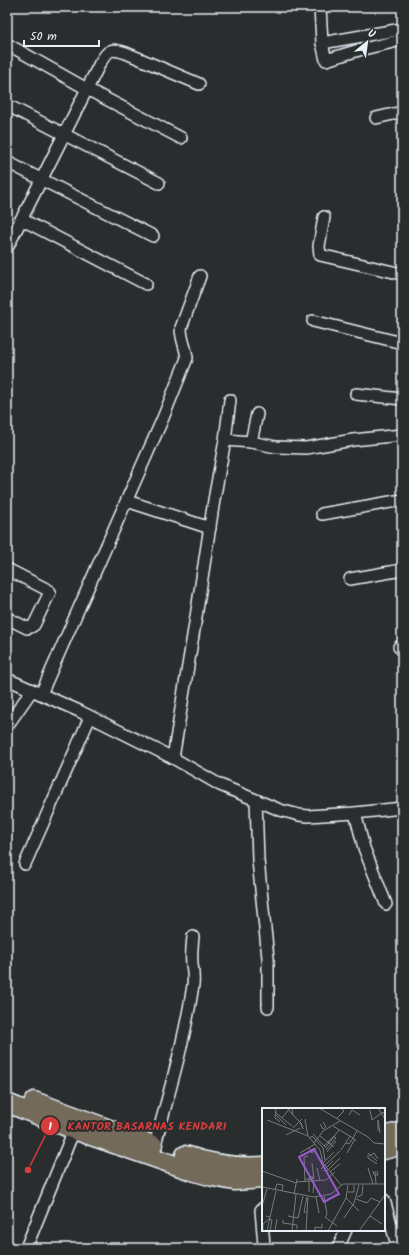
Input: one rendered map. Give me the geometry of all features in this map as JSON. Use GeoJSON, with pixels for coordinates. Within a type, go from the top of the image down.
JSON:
{"type":"FeatureCollection","features":[{"type":"Feature","properties":{"kind":"highway"},"geometry":{"type":"LineString","coordinates":[[11,1099],[201,1161],[219,1165],[243,1167],[262,1166]]}},
{"type":"Feature","properties":{"kind":"highway"},"geometry":{"type":"LineString","coordinates":[[11,1099],[74,1130],[192,1171],[234,1181],[262,1179]]}},
{"type":"Feature","properties":{"kind":"highway"},"geometry":{"type":"LineString","coordinates":[[385,1136],[402,1131]]}},
{"type":"Feature","properties":{"kind":"highway"},"geometry":{"type":"LineString","coordinates":[[385,1150],[402,1145]]}},
{"type":"Feature","properties":{"kind":"street"},"geometry":{"type":"LineString","coordinates":[[320,7],[322,43],[326,60],[359,50],[402,40]]}},
{"type":"Feature","properties":{"kind":"street"},"geometry":{"type":"LineString","coordinates":[[322,43],[402,30]]}},
{"type":"Feature","properties":{"kind":"street"},"geometry":{"type":"LineString","coordinates":[[7,44],[87,89],[181,138]]}},
{"type":"Feature","properties":{"kind":"street"},"geometry":{"type":"LineString","coordinates":[[7,248],[63,134],[107,52],[114,50],[126,53],[199,84]]}},
{"type":"Feature","properties":{"kind":"street"},"geometry":{"type":"LineString","coordinates":[[7,105],[159,183]]}},
{"type":"Feature","properties":{"kind":"street"},"geometry":{"type":"LineString","coordinates":[[376,118],[402,112]]}},
{"type":"Feature","properties":{"kind":"street"},"geometry":{"type":"LineString","coordinates":[[7,162],[153,236]]}},
{"type":"Feature","properties":{"kind":"street"},"geometry":{"type":"LineString","coordinates":[[324,217],[319,246],[320,255],[402,274]]}},
{"type":"Feature","properties":{"kind":"street"},"geometry":{"type":"LineString","coordinates":[[21,219],[146,284]]}},
{"type":"Feature","properties":{"kind":"street"},"geometry":{"type":"LineString","coordinates":[[7,726],[36,692],[127,501],[141,465],[163,418],[187,358],[181,328],[200,276]]}},
{"type":"Feature","properties":{"kind":"street"},"geometry":{"type":"LineString","coordinates":[[313,321],[402,343]]}},
{"type":"Feature","properties":{"kind":"street"},"geometry":{"type":"LineString","coordinates":[[356,394],[402,399]]}},
{"type":"Feature","properties":{"kind":"street"},"geometry":{"type":"LineString","coordinates":[[173,758],[225,440],[230,400]]}},
{"type":"Feature","properties":{"kind":"street"},"geometry":{"type":"LineString","coordinates":[[251,442],[257,414]]}},
{"type":"Feature","properties":{"kind":"street"},"geometry":{"type":"LineString","coordinates":[[225,440],[251,442],[276,447],[306,448],[353,440],[402,435]]}},
{"type":"Feature","properties":{"kind":"street"},"geometry":{"type":"LineString","coordinates":[[322,514],[402,500]]}},
{"type":"Feature","properties":{"kind":"street"},"geometry":{"type":"LineString","coordinates":[[127,501],[210,528]]}},
{"type":"Feature","properties":{"kind":"street"},"geometry":{"type":"LineString","coordinates":[[7,569],[50,592],[34,625],[31,627],[27,628],[7,618]]}},
{"type":"Feature","properties":{"kind":"street"},"geometry":{"type":"LineString","coordinates":[[350,580],[402,570]]}},
{"type":"Feature","properties":{"kind":"street"},"geometry":{"type":"LineString","coordinates":[[7,679],[90,717],[173,758],[220,785],[280,810],[299,815],[354,813],[402,808]]}},
{"type":"Feature","properties":{"kind":"street"},"geometry":{"type":"LineString","coordinates":[[25,864],[90,717]]}},
{"type":"Feature","properties":{"kind":"street"},"geometry":{"type":"LineString","coordinates":[[256,800],[258,860],[268,958],[268,1007]]}},
{"type":"Feature","properties":{"kind":"street"},"geometry":{"type":"LineString","coordinates":[[354,813],[364,848],[386,904]]}},
{"type":"Feature","properties":{"kind":"street"},"geometry":{"type":"LineString","coordinates":[[155,1145],[177,1067],[194,983],[192,952],[193,936]]}},
{"type":"Feature","properties":{"kind":"street"},"geometry":{"type":"LineString","coordinates":[[26,1248],[74,1130]]}},
{"type":"Feature","properties":{"kind":"street"},"geometry":{"type":"LineString","coordinates":[[385,1203],[398,1248]]}},
{"type":"Feature","properties":{"kind":"street"},"geometry":{"type":"LineString","coordinates":[[262,1209],[262,1222]]}},
{"type":"Feature","properties":{"kind":"street"},"geometry":{"type":"LineString","coordinates":[[263,1231],[264,1245],[266,1248]]}},
{"type":"Feature","properties":{"kind":"street"},"geometry":{"type":"LineString","coordinates":[[338,1248],[346,1231]]}},
{"type":"Feature","properties":{"kind":"place","name":"KANTOR BASARNAS KENDARI"},"geometry":{"type":"Point","coordinates":[28,1170]}}]}
